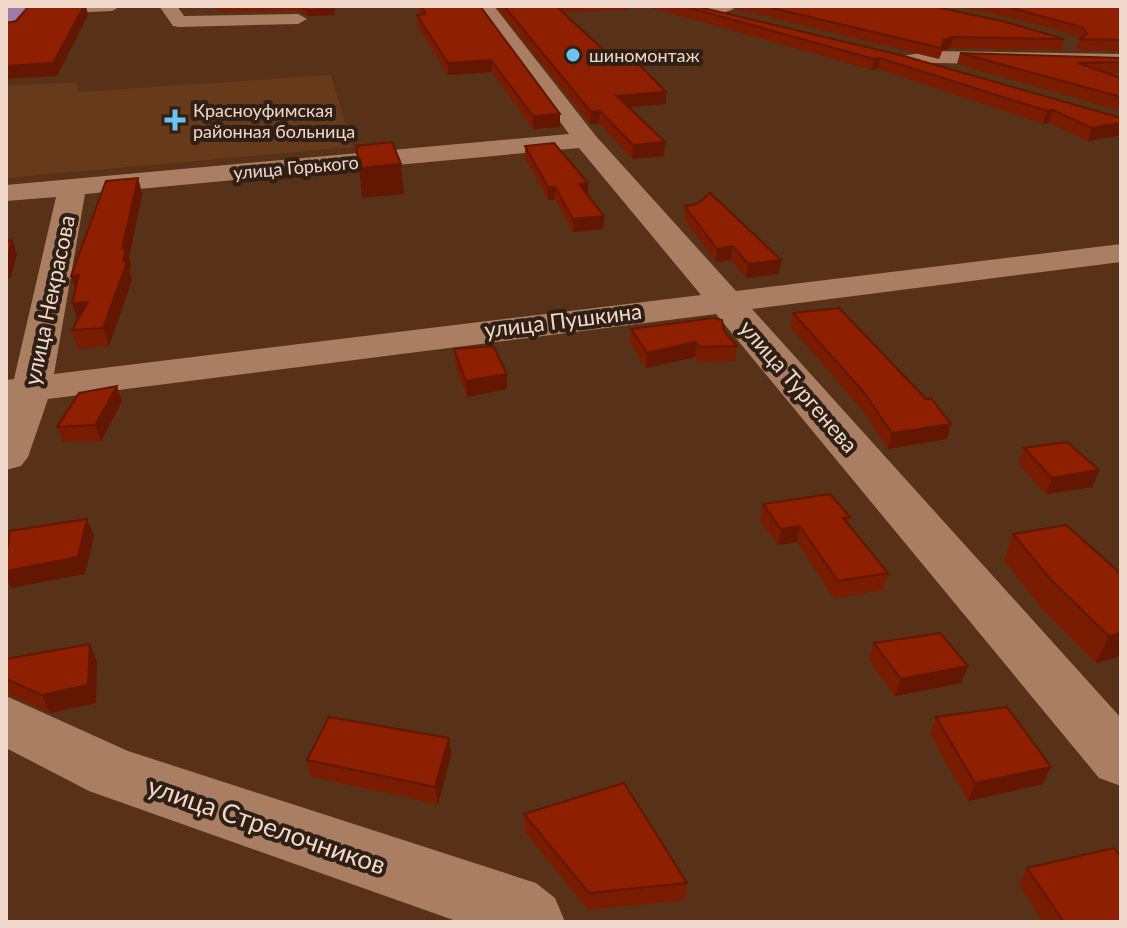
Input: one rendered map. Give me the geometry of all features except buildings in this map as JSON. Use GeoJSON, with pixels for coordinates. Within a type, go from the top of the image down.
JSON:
{"type":"FeatureCollection","features":[{"type":"Feature","properties":{"kind":"street"},"geometry":{"type":"LineString","coordinates":[[9,10],[112,6]]}},
{"type":"Feature","properties":{"kind":"street","name":"улица Тургенева"},"geometry":{"type":"LineString","coordinates":[[485,6],[586,140],[1121,760]]}},
{"type":"Feature","properties":{"kind":"street"},"geometry":{"type":"LineString","coordinates":[[695,8],[737,13]]}},
{"type":"Feature","properties":{"kind":"street"},"geometry":{"type":"LineString","coordinates":[[170,43],[173,14],[298,19]]}},
{"type":"Feature","properties":{"kind":"street"},"geometry":{"type":"LineString","coordinates":[[1061,41],[1121,60]]}},
{"type":"Feature","properties":{"kind":"street"},"geometry":{"type":"LineString","coordinates":[[886,54],[969,77]]}},
{"type":"Feature","properties":{"kind":"street"},"geometry":{"type":"LineString","coordinates":[[910,60],[931,57],[1121,60]]}},
{"type":"Feature","properties":{"kind":"street","name":"улица Горького"},"geometry":{"type":"LineString","coordinates":[[6,193],[586,140]]}},
{"type":"Feature","properties":{"kind":"street","name":"улица Некрасова"},"geometry":{"type":"LineString","coordinates":[[6,457],[19,390],[72,188]]}},
{"type":"Feature","properties":{"kind":"street","name":"улица Пушкина"},"geometry":{"type":"LineString","coordinates":[[19,390],[1121,253]]}},
{"type":"Feature","properties":{"kind":"street","name":"улица Стрелочников"},"geometry":{"type":"LineString","coordinates":[[6,720],[111,772],[511,907],[530,922]]}},
{"type":"Feature","properties":{"kind":"shaded area","name":"Красноуфимская районная больница"},"geometry":{"type":"Polygon","coordinates":[[[331,75],[352,147],[6,178],[6,86],[76,82],[78,92],[331,75]]]}},
{"type":"Feature","properties":{"kind":"place","name":"шиномонтаж"},"geometry":{"type":"Point","coordinates":[573,55]}},
{"type":"Feature","properties":{"kind":"place","name":"Красноуфимская районная больница"},"geometry":{"type":"Point","coordinates":[175,120]}}]}
